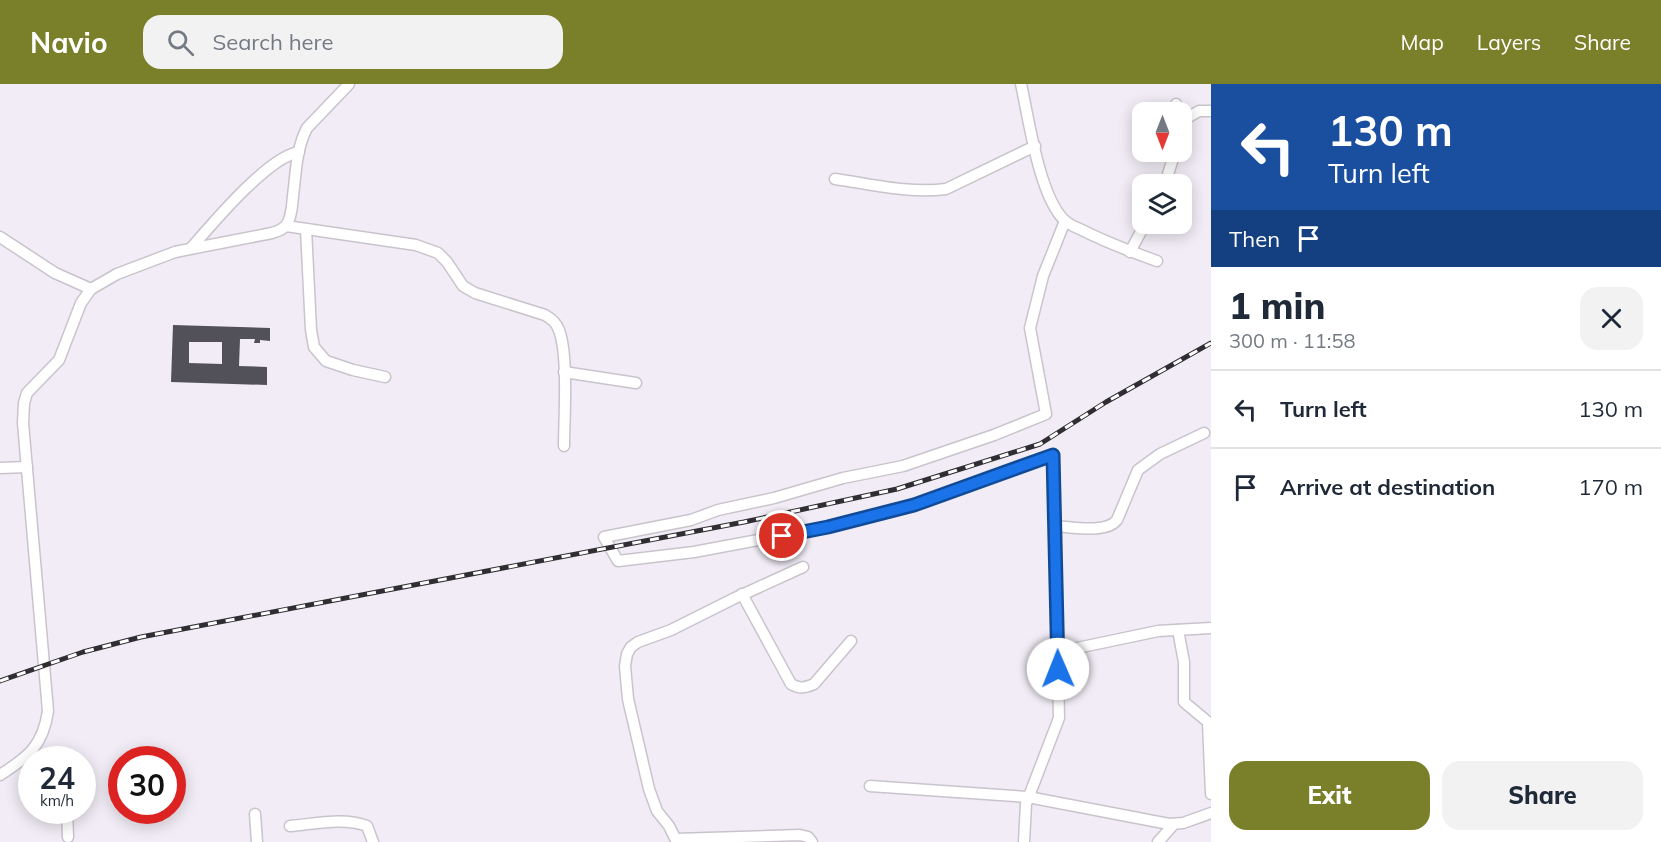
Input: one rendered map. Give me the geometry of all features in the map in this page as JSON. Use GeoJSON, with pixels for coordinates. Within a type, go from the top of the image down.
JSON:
{"type":"FeatureCollection","features":[{"type":"Feature","properties":{"kind":"street"},"geometry":{"type":"LineString","coordinates":[[37,746],[43,735],[48,711],[23,423],[27,393],[59,360],[81,303],[92,289],[138,265],[191,248],[280,231],[286,226],[291,212],[298,152],[308,128],[349,84]]}},
{"type":"Feature","properties":{"kind":"street"},"geometry":{"type":"LineString","coordinates":[[1021,84],[1046,192],[1052,205],[1065,221],[1112,245],[1157,261]]}},
{"type":"Feature","properties":{"kind":"street"},"geometry":{"type":"LineString","coordinates":[[1192,115],[1199,111],[1211,111]]}},
{"type":"Feature","properties":{"kind":"street"},"geometry":{"type":"LineString","coordinates":[[836,179],[930,191],[946,189],[1035,146]]}},
{"type":"Feature","properties":{"kind":"street"},"geometry":{"type":"LineString","coordinates":[[191,248],[241,193],[279,161],[291,153],[298,152]]}},
{"type":"Feature","properties":{"kind":"street"},"geometry":{"type":"LineString","coordinates":[[1024,842],[1026,804],[1059,718],[1053,455],[914,505],[828,527],[694,552],[618,561],[604,537],[691,520],[718,510],[774,498],[843,478],[903,466],[994,435],[1046,414],[1030,328],[1043,276],[1065,221]]}},
{"type":"Feature","properties":{"kind":"street"},"geometry":{"type":"LineString","coordinates":[[286,226],[416,245],[438,254],[447,262],[463,286],[476,293],[545,315],[552,320],[558,328],[564,354],[564,446]]}},
{"type":"Feature","properties":{"kind":"street"},"geometry":{"type":"LineString","coordinates":[[306,229],[310,330],[314,347],[326,361],[352,370],[385,377]]}},
{"type":"Feature","properties":{"kind":"street"},"geometry":{"type":"LineString","coordinates":[[1130,252],[1140,234]]}},
{"type":"Feature","properties":{"kind":"street"},"geometry":{"type":"LineString","coordinates":[[0,237],[55,273],[92,289]]}},
{"type":"Feature","properties":{"kind":"street"},"geometry":{"type":"LineString","coordinates":[[564,372],[636,383]]}},
{"type":"Feature","properties":{"kind":"street"},"geometry":{"type":"LineString","coordinates":[[1054,526],[1104,529],[1112,526],[1117,520],[1138,470],[1160,454],[1204,432]]}},
{"type":"Feature","properties":{"kind":"street"},"geometry":{"type":"LineString","coordinates":[[0,468],[27,467]]}},
{"type":"Feature","properties":{"kind":"street"},"geometry":{"type":"LineString","coordinates":[[803,567],[742,594],[671,630],[638,642],[627,654],[625,666],[628,699],[646,778],[657,811],[669,826],[676,840],[800,835],[808,837],[812,842]]}},
{"type":"Feature","properties":{"kind":"street"},"geometry":{"type":"LineString","coordinates":[[742,594],[791,684],[796,687],[805,688],[814,684],[851,641]]}},
{"type":"Feature","properties":{"kind":"street"},"geometry":{"type":"LineString","coordinates":[[1058,652],[1158,631],[1211,628]]}},
{"type":"Feature","properties":{"kind":"street"},"geometry":{"type":"LineString","coordinates":[[1178,630],[1184,662],[1184,702],[1208,722],[1211,794]]}},
{"type":"Feature","properties":{"kind":"street"},"geometry":{"type":"LineString","coordinates":[[0,775],[18,765]]}},
{"type":"Feature","properties":{"kind":"street"},"geometry":{"type":"LineString","coordinates":[[870,786],[1028,797],[1174,824],[1211,813]]}},
{"type":"Feature","properties":{"kind":"street"},"geometry":{"type":"LineString","coordinates":[[255,814],[257,842]]}},
{"type":"Feature","properties":{"kind":"street"},"geometry":{"type":"LineString","coordinates":[[290,826],[356,822],[367,826],[373,842]]}},
{"type":"Feature","properties":{"kind":"street"},"geometry":{"type":"LineString","coordinates":[[68,824],[68,837]]}},
{"type":"Feature","properties":{"kind":"street"},"geometry":{"type":"LineString","coordinates":[[1158,842],[1174,824]]}},
{"type":"Feature","properties":{"kind":"building"},"geometry":{"type":"Polygon","coordinates":[[[173,325],[270,328],[270,341],[260,340],[260,343],[254,343],[255,339],[240,339],[239,366],[267,367],[267,385],[171,382],[173,325]],[[189,342],[189,363],[222,364],[222,342],[189,342]]]}},
{"type":"Feature","properties":{"kind":"railway"},"geometry":{"type":"LineString","coordinates":[[0,681],[83,652],[141,637],[744,522],[897,489],[1040,444],[1106,402],[1211,343]]}},
{"type":"Feature","properties":{"kind":"route"},"geometry":{"type":"LineString","coordinates":[[782,536],[914,505],[1053,455],[1058,669]]}}]}
